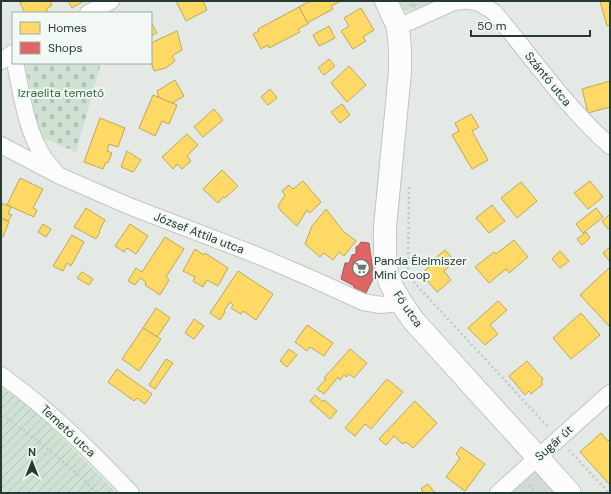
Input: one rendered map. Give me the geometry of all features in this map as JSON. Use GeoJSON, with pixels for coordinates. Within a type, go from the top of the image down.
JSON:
{"type":"FeatureCollection","features":[{"type":"Feature","properties":{"kind":"street"},"geometry":{"type":"LineString","coordinates":[[90,12],[111,1]]}},
{"type":"Feature","properties":{"kind":"street","name":"Fő utca"},"geometry":{"type":"LineString","coordinates":[[386,1],[398,27],[400,50],[400,72],[385,227],[385,251],[388,276],[401,303],[413,320],[570,493]]}},
{"type":"Feature","properties":{"kind":"street","name":"Szántó utca"},"geometry":{"type":"LineString","coordinates":[[398,27],[454,2],[472,2],[494,12],[569,105],[610,146]]}},
{"type":"Feature","properties":{"kind":"street"},"geometry":{"type":"LineString","coordinates":[[1,61],[12,55]]}},
{"type":"Feature","properties":{"kind":"street"},"geometry":{"type":"LineString","coordinates":[[15,64],[34,138],[48,163],[60,176]]}},
{"type":"Feature","properties":{"kind":"street","name":"József Attila utca"},"geometry":{"type":"LineString","coordinates":[[1,145],[60,176],[129,206],[308,277],[363,302],[381,305],[401,303]]}},
{"type":"Feature","properties":{"kind":"street","name":"Temető utca"},"geometry":{"type":"LineString","coordinates":[[1,375],[20,388],[58,420],[130,493]]}},
{"type":"Feature","properties":{"kind":"street","name":"Sugár út"},"geometry":{"type":"LineString","coordinates":[[498,493],[610,393]]}},
{"type":"Feature","properties":{"kind":"path"},"geometry":{"type":"LineString","coordinates":[[409,185],[408,276],[609,493]]}},
{"type":"Feature","properties":{"kind":"path"},"geometry":{"type":"LineString","coordinates":[[7,418],[69,466],[97,493]]}},
{"type":"Feature","properties":{"kind":"shaded area"},"geometry":{"type":"Polygon","coordinates":[[[536,470],[560,493],[512,493],[536,470]]]}},
{"type":"Feature","properties":{"kind":"green space"},"geometry":{"type":"Polygon","coordinates":[[[395,1],[438,1],[421,9],[401,11],[395,1]]]}},
{"type":"Feature","properties":{"kind":"green space","name":"Izraelita temető"},"geometry":{"type":"Polygon","coordinates":[[[25,64],[101,64],[76,152],[39,136],[25,64]]]}},
{"type":"Feature","properties":{"kind":"green space"},"geometry":{"type":"Polygon","coordinates":[[[1,387],[34,410],[117,493],[1,493],[1,387]]]}},
{"type":"Feature","properties":{"kind":"building: Homes"},"geometry":{"type":"Polygon","coordinates":[[[24,1],[50,1],[52,5],[46,9],[48,12],[24,12],[20,3],[24,1]]]}},
{"type":"Feature","properties":{"kind":"building: Homes"},"geometry":{"type":"Polygon","coordinates":[[[68,1],[84,1],[72,8],[68,1]]]}},
{"type":"Feature","properties":{"kind":"building: Homes"},"geometry":{"type":"Polygon","coordinates":[[[176,1],[203,1],[207,10],[186,21],[176,1]]]}},
{"type":"Feature","properties":{"kind":"building: Homes"},"geometry":{"type":"Polygon","coordinates":[[[310,1],[341,1],[331,6],[333,9],[307,23],[299,7],[310,1]]]}},
{"type":"Feature","properties":{"kind":"building: Homes"},"geometry":{"type":"Polygon","coordinates":[[[600,1],[610,1],[610,25],[607,26],[600,1]]]}},
{"type":"Feature","properties":{"kind":"building: Homes"},"geometry":{"type":"Polygon","coordinates":[[[299,7],[308,24],[298,29],[300,32],[269,48],[268,45],[261,49],[253,34],[259,31],[258,29],[299,7]]]}},
{"type":"Feature","properties":{"kind":"building: Homes"},"geometry":{"type":"Polygon","coordinates":[[[361,8],[374,30],[363,37],[366,41],[353,49],[341,31],[349,26],[344,18],[361,8]]]}},
{"type":"Feature","properties":{"kind":"building: Homes"},"geometry":{"type":"Polygon","coordinates":[[[152,24],[157,33],[152,36],[152,24]]]}},
{"type":"Feature","properties":{"kind":"building: Homes"},"geometry":{"type":"Polygon","coordinates":[[[329,26],[335,38],[319,46],[313,35],[329,26]]]}},
{"type":"Feature","properties":{"kind":"building: Homes"},"geometry":{"type":"Polygon","coordinates":[[[177,31],[182,50],[172,56],[175,61],[166,68],[154,71],[152,64],[152,43],[177,31]]]}},
{"type":"Feature","properties":{"kind":"building: Homes"},"geometry":{"type":"Polygon","coordinates":[[[329,59],[335,66],[324,75],[318,68],[329,59]]]}},
{"type":"Feature","properties":{"kind":"building: Homes"},"geometry":{"type":"Polygon","coordinates":[[[349,66],[366,85],[347,102],[331,83],[349,66]]]}},
{"type":"Feature","properties":{"kind":"building: Homes"},"geometry":{"type":"Polygon","coordinates":[[[175,80],[184,96],[172,103],[159,98],[157,91],[175,80]]]}},
{"type":"Feature","properties":{"kind":"building: Homes"},"geometry":{"type":"Polygon","coordinates":[[[610,81],[610,107],[588,113],[582,89],[610,81]]]}},
{"type":"Feature","properties":{"kind":"building: Homes"},"geometry":{"type":"Polygon","coordinates":[[[270,89],[277,98],[268,105],[261,97],[270,89]]]}},
{"type":"Feature","properties":{"kind":"building: Homes"},"geometry":{"type":"Polygon","coordinates":[[[153,95],[177,105],[169,124],[162,121],[155,136],[139,128],[153,95]]]}},
{"type":"Feature","properties":{"kind":"building: Homes"},"geometry":{"type":"Polygon","coordinates":[[[342,104],[350,115],[340,123],[331,112],[342,104]]]}},
{"type":"Feature","properties":{"kind":"building: Homes"},"geometry":{"type":"Polygon","coordinates":[[[214,109],[223,120],[203,137],[194,127],[214,109]]]}},
{"type":"Feature","properties":{"kind":"building: Homes"},"geometry":{"type":"Polygon","coordinates":[[[471,114],[479,127],[472,131],[488,160],[472,169],[452,135],[459,131],[455,123],[471,114]]]}},
{"type":"Feature","properties":{"kind":"building: Homes"},"geometry":{"type":"Polygon","coordinates":[[[100,118],[125,128],[118,147],[109,144],[107,151],[112,153],[108,163],[106,162],[103,169],[84,162],[100,118]]]}},
{"type":"Feature","properties":{"kind":"building: Homes"},"geometry":{"type":"Polygon","coordinates":[[[187,134],[198,145],[187,156],[191,161],[182,169],[177,164],[173,169],[162,157],[187,134]]]}},
{"type":"Feature","properties":{"kind":"building: Homes"},"geometry":{"type":"Polygon","coordinates":[[[127,151],[141,160],[133,172],[121,167],[127,151]]]}},
{"type":"Feature","properties":{"kind":"building: Homes"},"geometry":{"type":"Polygon","coordinates":[[[222,170],[238,186],[225,198],[223,197],[218,203],[203,189],[222,170]]]}},
{"type":"Feature","properties":{"kind":"building: Homes"},"geometry":{"type":"Polygon","coordinates":[[[20,178],[43,189],[33,208],[37,210],[34,217],[7,205],[20,178]]]}},
{"type":"Feature","properties":{"kind":"building: Homes"},"geometry":{"type":"Polygon","coordinates":[[[303,181],[321,202],[310,213],[307,210],[297,226],[281,211],[278,206],[285,195],[282,191],[289,185],[293,189],[303,181]]]}},
{"type":"Feature","properties":{"kind":"building: Homes"},"geometry":{"type":"Polygon","coordinates":[[[590,181],[603,197],[588,209],[574,193],[590,181]]]}},
{"type":"Feature","properties":{"kind":"building: Homes"},"geometry":{"type":"Polygon","coordinates":[[[521,182],[537,201],[517,218],[501,198],[521,182]]]}},
{"type":"Feature","properties":{"kind":"building: Homes"},"geometry":{"type":"Polygon","coordinates":[[[1,203],[11,207],[8,214],[12,215],[8,221],[1,218],[1,203]]]}},
{"type":"Feature","properties":{"kind":"building: Homes"},"geometry":{"type":"Polygon","coordinates":[[[492,205],[505,221],[489,233],[476,218],[492,205]]]}},
{"type":"Feature","properties":{"kind":"building: Homes"},"geometry":{"type":"Polygon","coordinates":[[[86,208],[105,220],[96,239],[74,227],[86,208]]]}},
{"type":"Feature","properties":{"kind":"building: Homes"},"geometry":{"type":"Polygon","coordinates":[[[596,208],[603,217],[583,233],[576,224],[596,208]]]}},
{"type":"Feature","properties":{"kind":"building: Homes"},"geometry":{"type":"Polygon","coordinates":[[[326,209],[343,231],[356,241],[344,256],[339,252],[333,260],[324,253],[320,257],[305,244],[312,226],[326,209]]]}},
{"type":"Feature","properties":{"kind":"building: Homes"},"geometry":{"type":"Polygon","coordinates":[[[610,214],[610,227],[608,229],[602,221],[610,214]]]}},
{"type":"Feature","properties":{"kind":"building: Homes"},"geometry":{"type":"Polygon","coordinates":[[[1,218],[9,222],[3,237],[1,236],[1,218]]]}},
{"type":"Feature","properties":{"kind":"building: Homes"},"geometry":{"type":"Polygon","coordinates":[[[43,224],[51,229],[46,237],[38,232],[43,224]]]}},
{"type":"Feature","properties":{"kind":"building: Homes"},"geometry":{"type":"Polygon","coordinates":[[[130,224],[148,236],[136,254],[127,248],[124,252],[115,246],[130,224]]]}},
{"type":"Feature","properties":{"kind":"building: Homes"},"geometry":{"type":"Polygon","coordinates":[[[586,232],[590,238],[582,245],[577,239],[586,232]]]}},
{"type":"Feature","properties":{"kind":"building: Homes"},"geometry":{"type":"Polygon","coordinates":[[[72,235],[84,242],[71,266],[67,263],[63,271],[53,266],[72,235]]]}},
{"type":"Feature","properties":{"kind":"building: Homes"},"geometry":{"type":"Polygon","coordinates":[[[165,237],[184,249],[166,277],[169,280],[160,295],[145,285],[146,282],[140,278],[135,285],[128,281],[136,268],[142,272],[165,237]]]}},
{"type":"Feature","properties":{"kind":"building: Homes"},"geometry":{"type":"Polygon","coordinates":[[[514,240],[528,257],[509,273],[506,269],[489,283],[475,267],[494,252],[496,254],[514,240]]]}},
{"type":"Feature","properties":{"kind":"building: Homes"},"geometry":{"type":"Polygon","coordinates":[[[610,247],[610,262],[603,253],[610,247]]]}},
{"type":"Feature","properties":{"kind":"building: Homes"},"geometry":{"type":"Polygon","coordinates":[[[195,249],[204,255],[205,253],[228,268],[218,286],[207,280],[203,287],[193,281],[195,277],[183,271],[195,249]]]}},
{"type":"Feature","properties":{"kind":"building: Homes"},"geometry":{"type":"Polygon","coordinates":[[[445,250],[455,261],[444,271],[451,280],[437,292],[421,274],[435,262],[433,260],[445,250]]]}},
{"type":"Feature","properties":{"kind":"building: Homes"},"geometry":{"type":"Polygon","coordinates":[[[560,251],[569,261],[560,268],[552,259],[560,251]]]}},
{"type":"Feature","properties":{"kind":"building: Homes"},"geometry":{"type":"Polygon","coordinates":[[[610,267],[610,327],[580,295],[610,267]]]}},
{"type":"Feature","properties":{"kind":"building: Homes"},"geometry":{"type":"Polygon","coordinates":[[[238,271],[273,294],[256,320],[243,311],[241,314],[231,308],[233,305],[230,302],[220,320],[210,313],[238,271]]]}},
{"type":"Feature","properties":{"kind":"building: Homes"},"geometry":{"type":"Polygon","coordinates":[[[82,272],[93,279],[89,285],[77,278],[82,272]]]}},
{"type":"Feature","properties":{"kind":"building: Homes"},"geometry":{"type":"Polygon","coordinates":[[[498,301],[507,310],[490,325],[498,334],[485,345],[468,328],[498,301]]]}},
{"type":"Feature","properties":{"kind":"building: Homes"},"geometry":{"type":"Polygon","coordinates":[[[156,308],[170,318],[157,337],[143,328],[156,308]]]}},
{"type":"Feature","properties":{"kind":"building: Homes"},"geometry":{"type":"Polygon","coordinates":[[[581,313],[600,335],[571,359],[553,338],[581,313]]]}},
{"type":"Feature","properties":{"kind":"building: Homes"},"geometry":{"type":"Polygon","coordinates":[[[194,319],[204,326],[194,339],[185,333],[194,319]]]}},
{"type":"Feature","properties":{"kind":"building: Homes"},"geometry":{"type":"Polygon","coordinates":[[[307,325],[333,343],[324,356],[310,347],[307,351],[295,342],[307,325]]]}},
{"type":"Feature","properties":{"kind":"building: Homes"},"geometry":{"type":"Polygon","coordinates":[[[143,328],[161,339],[139,371],[122,359],[143,328]]]}},
{"type":"Feature","properties":{"kind":"building: Homes"},"geometry":{"type":"Polygon","coordinates":[[[289,349],[297,355],[287,367],[280,361],[289,349]]]}},
{"type":"Feature","properties":{"kind":"building: Homes"},"geometry":{"type":"Polygon","coordinates":[[[350,349],[367,363],[354,378],[349,374],[346,377],[344,375],[340,380],[338,377],[324,394],[317,389],[326,379],[324,378],[350,349]]]}},
{"type":"Feature","properties":{"kind":"building: Homes"},"geometry":{"type":"Polygon","coordinates":[[[166,359],[173,363],[155,389],[149,385],[166,359]]]}},
{"type":"Feature","properties":{"kind":"building: Homes"},"geometry":{"type":"Polygon","coordinates":[[[527,361],[543,379],[541,382],[543,384],[531,394],[529,391],[525,395],[509,376],[527,361]]]}},
{"type":"Feature","properties":{"kind":"building: Homes"},"geometry":{"type":"Polygon","coordinates":[[[117,369],[152,394],[145,404],[137,398],[134,401],[108,382],[117,369]]]}},
{"type":"Feature","properties":{"kind":"building: Homes"},"geometry":{"type":"Polygon","coordinates":[[[387,379],[403,392],[371,429],[365,424],[355,436],[345,428],[387,379]]]}},
{"type":"Feature","properties":{"kind":"building: Homes"},"geometry":{"type":"Polygon","coordinates":[[[315,395],[323,402],[324,400],[337,411],[330,419],[310,401],[315,395]]]}},
{"type":"Feature","properties":{"kind":"building: Homes"},"geometry":{"type":"Polygon","coordinates":[[[415,401],[437,423],[413,448],[406,442],[403,444],[394,436],[386,445],[379,439],[415,401]]]}},
{"type":"Feature","properties":{"kind":"building: Homes"},"geometry":{"type":"Polygon","coordinates":[[[601,433],[608,441],[610,439],[610,485],[580,452],[601,433]]]}},
{"type":"Feature","properties":{"kind":"building: Homes"},"geometry":{"type":"Polygon","coordinates":[[[461,447],[485,464],[465,491],[446,477],[460,458],[456,454],[461,447]]]}},
{"type":"Feature","properties":{"kind":"building: Homes"},"geometry":{"type":"Polygon","coordinates":[[[428,484],[435,493],[424,493],[421,489],[428,484]]]}},
{"type":"Feature","properties":{"kind":"building: Shops"},"geometry":{"type":"Polygon","coordinates":[[[361,242],[369,243],[374,277],[365,295],[354,291],[354,286],[341,279],[345,263],[349,263],[352,255],[356,254],[356,247],[361,242]]]}},
{"type":"Feature","properties":{"kind":"place","name":"Panda Élelmiszer Mini Coop"},"geometry":{"type":"Point","coordinates":[361,268]}}]}
